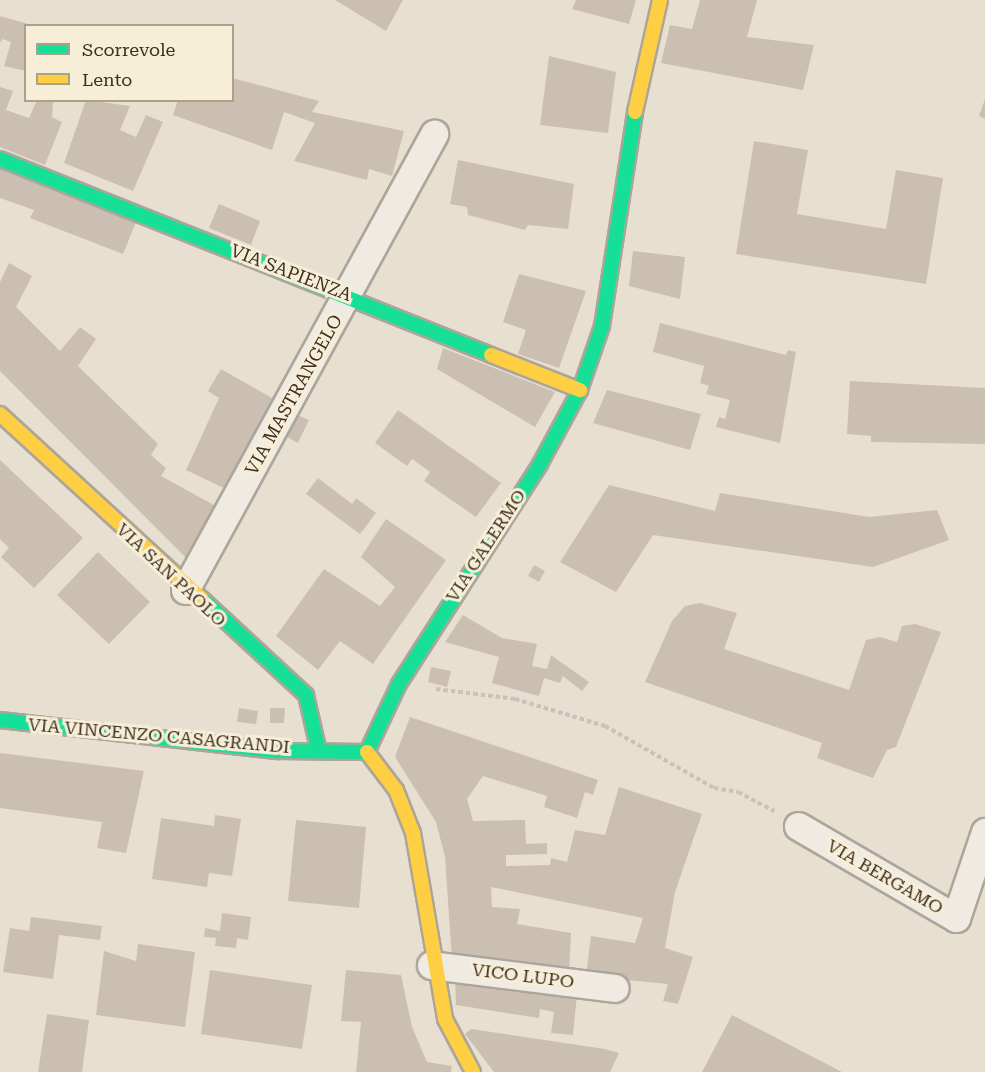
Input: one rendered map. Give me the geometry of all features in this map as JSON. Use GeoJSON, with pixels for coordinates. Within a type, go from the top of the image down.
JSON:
{"type":"FeatureCollection","features":[{"type":"Feature","properties":{"kind":"main road","name":"VIA GALERMO"},"geometry":{"type":"LineString","coordinates":[[367,752],[399,684],[540,464],[580,390],[602,326],[643,62],[660,0]]}},
{"type":"Feature","properties":{"kind":"main road","name":"VIA SAPIENZA"},"geometry":{"type":"LineString","coordinates":[[0,159],[350,296],[580,390]]}},
{"type":"Feature","properties":{"kind":"main road","name":"VIA SAN PAOLO"},"geometry":{"type":"LineString","coordinates":[[0,414],[185,590],[306,695],[318,748]]}},
{"type":"Feature","properties":{"kind":"main road","name":"VIA VINCENZO CASAGRANDI"},"geometry":{"type":"LineString","coordinates":[[0,720],[278,751],[318,748],[367,752]]}},
{"type":"Feature","properties":{"kind":"main road"},"geometry":{"type":"LineString","coordinates":[[367,752],[396,789],[413,833],[431,965],[445,1019],[473,1072]]}},
{"type":"Feature","properties":{"kind":"street","name":"VIA MASTRANGELO"},"geometry":{"type":"LineString","coordinates":[[185,590],[350,296],[434,134]]}},
{"type":"Feature","properties":{"kind":"street","name":"VIA BERGAMO"},"geometry":{"type":"LineString","coordinates":[[798,826],[956,918],[985,832]]}},
{"type":"Feature","properties":{"kind":"street","name":"VICO LUPO"},"geometry":{"type":"LineString","coordinates":[[431,965],[615,988]]}},
{"type":"Feature","properties":{"kind":"path"},"geometry":{"type":"LineString","coordinates":[[399,684],[515,699],[605,726],[714,789],[738,792],[798,826]]}},
{"type":"Feature","properties":{"kind":"building"},"geometry":{"type":"Polygon","coordinates":[[[335,0],[403,0],[386,31],[335,0]]]}},
{"type":"Feature","properties":{"kind":"building"},"geometry":{"type":"Polygon","coordinates":[[[576,0],[636,0],[629,24],[572,9],[576,0]]]}},
{"type":"Feature","properties":{"kind":"building"},"geometry":{"type":"Polygon","coordinates":[[[700,0],[757,0],[747,37],[814,45],[803,90],[661,63],[670,25],[692,29],[700,0]]]}},
{"type":"Feature","properties":{"kind":"building"},"geometry":{"type":"Polygon","coordinates":[[[0,16],[28,24],[24,24],[24,71],[4,66],[11,42],[2,39],[0,43],[0,16]]]}},
{"type":"Feature","properties":{"kind":"building"},"geometry":{"type":"Polygon","coordinates":[[[549,56],[616,72],[608,133],[540,125],[549,56]]]}},
{"type":"Feature","properties":{"kind":"building"},"geometry":{"type":"Polygon","coordinates":[[[234,79],[319,101],[312,112],[404,131],[392,176],[369,169],[367,180],[294,161],[315,123],[284,112],[272,150],[173,115],[177,102],[234,102],[234,79]]]}},
{"type":"Feature","properties":{"kind":"building"},"geometry":{"type":"Polygon","coordinates":[[[0,87],[13,91],[6,110],[29,118],[36,102],[53,102],[52,117],[62,122],[45,165],[0,147],[0,87]]]}},
{"type":"Feature","properties":{"kind":"building"},"geometry":{"type":"Polygon","coordinates":[[[985,99],[985,119],[979,116],[985,99]]]}},
{"type":"Feature","properties":{"kind":"building"},"geometry":{"type":"Polygon","coordinates":[[[85,102],[130,106],[120,130],[136,137],[146,115],[163,122],[133,191],[64,163],[85,102]]]}},
{"type":"Feature","properties":{"kind":"building"},"geometry":{"type":"Polygon","coordinates":[[[754,141],[808,150],[797,214],[886,229],[896,170],[943,178],[926,284],[736,254],[754,141]]]}},
{"type":"Feature","properties":{"kind":"building"},"geometry":{"type":"Polygon","coordinates":[[[458,160],[574,184],[568,229],[528,225],[525,230],[468,215],[467,207],[450,204],[458,160]]]}},
{"type":"Feature","properties":{"kind":"building"},"geometry":{"type":"Polygon","coordinates":[[[0,169],[136,222],[123,254],[30,218],[34,210],[0,198],[0,169]]]}},
{"type":"Feature","properties":{"kind":"building"},"geometry":{"type":"Polygon","coordinates":[[[219,204],[260,221],[251,245],[209,228],[219,204]]]}},
{"type":"Feature","properties":{"kind":"building"},"geometry":{"type":"Polygon","coordinates":[[[633,251],[685,257],[680,299],[629,286],[633,251]]]}},
{"type":"Feature","properties":{"kind":"building"},"geometry":{"type":"Polygon","coordinates":[[[9,263],[32,276],[16,307],[60,351],[80,327],[96,339],[78,366],[158,444],[151,455],[166,468],[161,476],[221,509],[191,563],[0,371],[0,282],[9,263]]]}},
{"type":"Feature","properties":{"kind":"building"},"geometry":{"type":"Polygon","coordinates":[[[519,274],[586,291],[559,368],[518,354],[526,330],[503,322],[519,274]]]}},
{"type":"Feature","properties":{"kind":"building"},"geometry":{"type":"Polygon","coordinates":[[[660,323],[786,355],[788,350],[796,352],[780,443],[716,427],[719,417],[725,419],[730,400],[706,394],[709,386],[700,383],[704,366],[653,352],[660,323]]]}},
{"type":"Feature","properties":{"kind":"building"},"geometry":{"type":"Polygon","coordinates":[[[443,348],[555,392],[535,427],[437,369],[443,348]]]}},
{"type":"Feature","properties":{"kind":"building"},"geometry":{"type":"Polygon","coordinates":[[[221,369],[279,402],[230,491],[186,470],[219,398],[208,391],[221,369]]]}},
{"type":"Feature","properties":{"kind":"building"},"geometry":{"type":"Polygon","coordinates":[[[850,381],[985,388],[985,444],[871,442],[871,436],[847,434],[850,381]]]}},
{"type":"Feature","properties":{"kind":"building"},"geometry":{"type":"Polygon","coordinates":[[[607,390],[701,414],[690,450],[593,423],[607,390]]]}},
{"type":"Feature","properties":{"kind":"building"},"geometry":{"type":"Polygon","coordinates":[[[398,410],[501,483],[476,517],[424,481],[430,472],[412,459],[407,466],[375,443],[398,410]]]}},
{"type":"Feature","properties":{"kind":"building"},"geometry":{"type":"Polygon","coordinates":[[[295,414],[309,420],[298,443],[285,436],[295,414]]]}},
{"type":"Feature","properties":{"kind":"building"},"geometry":{"type":"Polygon","coordinates":[[[0,460],[83,538],[34,588],[1,557],[9,548],[0,539],[0,460]]]}},
{"type":"Feature","properties":{"kind":"building"},"geometry":{"type":"Polygon","coordinates":[[[318,478],[352,504],[356,498],[376,513],[360,534],[306,494],[318,478]]]}},
{"type":"Feature","properties":{"kind":"building"},"geometry":{"type":"Polygon","coordinates":[[[609,485],[715,511],[720,493],[869,517],[937,510],[949,540],[873,567],[653,535],[616,592],[560,562],[609,485]]]}},
{"type":"Feature","properties":{"kind":"building"},"geometry":{"type":"Polygon","coordinates":[[[386,519],[446,560],[373,664],[340,641],[318,670],[276,636],[324,569],[380,606],[395,587],[361,557],[386,519]]]}},
{"type":"Feature","properties":{"kind":"building"},"geometry":{"type":"Polygon","coordinates":[[[98,552],[150,602],[109,644],[57,595],[98,552]]]}},
{"type":"Feature","properties":{"kind":"building"},"geometry":{"type":"Polygon","coordinates":[[[534,565],[545,571],[539,582],[528,576],[534,565]]]}},
{"type":"Feature","properties":{"kind":"building"},"geometry":{"type":"Polygon","coordinates":[[[700,603],[737,613],[724,649],[849,690],[866,640],[880,637],[897,642],[902,626],[915,624],[941,632],[896,747],[887,750],[873,778],[817,758],[822,743],[645,682],[672,621],[685,606],[700,603]]]}},
{"type":"Feature","properties":{"kind":"building"},"geometry":{"type":"Polygon","coordinates":[[[463,615],[502,638],[537,644],[532,666],[547,669],[551,655],[589,682],[582,691],[563,676],[560,683],[544,678],[539,696],[492,683],[499,657],[445,642],[463,615]]]}},
{"type":"Feature","properties":{"kind":"building"},"geometry":{"type":"Polygon","coordinates":[[[431,667],[451,671],[447,687],[428,682],[431,667]]]}},
{"type":"Feature","properties":{"kind":"building"},"geometry":{"type":"Polygon","coordinates":[[[239,708],[258,711],[256,724],[237,722],[239,708]]]}},
{"type":"Feature","properties":{"kind":"building"},"geometry":{"type":"Polygon","coordinates":[[[270,708],[285,708],[284,723],[270,723],[270,708]]]}},
{"type":"Feature","properties":{"kind":"building"},"geometry":{"type":"Polygon","coordinates":[[[410,717],[598,780],[593,795],[585,792],[577,818],[544,807],[547,796],[483,776],[467,799],[473,821],[525,820],[526,844],[547,843],[547,854],[506,855],[506,866],[550,865],[551,858],[567,862],[575,830],[605,835],[619,787],[702,814],[675,892],[665,948],[693,957],[678,1004],[663,1001],[668,984],[586,976],[591,936],[635,943],[643,918],[491,887],[492,907],[520,909],[517,924],[571,933],[569,974],[452,960],[445,857],[436,822],[395,757],[410,717]]]}},
{"type":"Feature","properties":{"kind":"building"},"geometry":{"type":"Polygon","coordinates":[[[0,753],[144,771],[126,853],[97,848],[102,822],[0,808],[0,753]]]}},
{"type":"Feature","properties":{"kind":"building"},"geometry":{"type":"Polygon","coordinates":[[[215,815],[241,819],[232,876],[209,873],[207,887],[152,879],[161,818],[214,826],[215,815]]]}},
{"type":"Feature","properties":{"kind":"building"},"geometry":{"type":"Polygon","coordinates":[[[296,820],[366,827],[359,908],[288,901],[296,820]]]}},
{"type":"Feature","properties":{"kind":"building"},"geometry":{"type":"Polygon","coordinates":[[[222,913],[251,917],[248,940],[237,938],[236,948],[215,946],[216,938],[204,937],[205,928],[220,931],[222,913]]]}},
{"type":"Feature","properties":{"kind":"building"},"geometry":{"type":"Polygon","coordinates":[[[31,917],[102,926],[100,940],[59,935],[53,979],[3,972],[10,928],[29,931],[31,917]]]}},
{"type":"Feature","properties":{"kind":"building"},"geometry":{"type":"Polygon","coordinates":[[[138,944],[195,952],[185,1027],[96,1015],[104,951],[136,961],[138,944]]]}},
{"type":"Feature","properties":{"kind":"building"},"geometry":{"type":"Polygon","coordinates":[[[210,970],[312,985],[302,1049],[201,1034],[210,970]]]}},
{"type":"Feature","properties":{"kind":"building"},"geometry":{"type":"Polygon","coordinates":[[[346,970],[401,975],[412,1027],[427,1062],[452,1066],[451,1072],[356,1072],[361,1022],[341,1021],[346,970]]]}},
{"type":"Feature","properties":{"kind":"building"},"geometry":{"type":"Polygon","coordinates":[[[455,975],[577,994],[573,1035],[551,1033],[554,1012],[540,1009],[539,1018],[456,1005],[455,975]]]}},
{"type":"Feature","properties":{"kind":"building"},"geometry":{"type":"Polygon","coordinates":[[[47,1014],[89,1020],[82,1072],[38,1072],[47,1014]]]}},
{"type":"Feature","properties":{"kind":"building"},"geometry":{"type":"Polygon","coordinates":[[[732,1015],[842,1072],[702,1072],[732,1015]]]}},
{"type":"Feature","properties":{"kind":"building"},"geometry":{"type":"Polygon","coordinates":[[[471,1029],[619,1053],[610,1072],[494,1072],[465,1034],[471,1029]]]}},
{"type":"Feature","properties":{"kind":"traffic: fast"},"geometry":{"type":"LineString","coordinates":[[367,752],[399,684],[540,464],[580,390],[602,326],[635,112]]}},
{"type":"Feature","properties":{"kind":"traffic: fast"},"geometry":{"type":"LineString","coordinates":[[0,159],[491,355]]}},
{"type":"Feature","properties":{"kind":"traffic: fast"},"geometry":{"type":"LineString","coordinates":[[202,599],[306,695],[318,748]]}},
{"type":"Feature","properties":{"kind":"traffic: fast"},"geometry":{"type":"LineString","coordinates":[[0,720],[278,751],[367,752]]}},
{"type":"Feature","properties":{"kind":"traffic: slow"},"geometry":{"type":"LineString","coordinates":[[635,112],[660,0]]}},
{"type":"Feature","properties":{"kind":"traffic: slow"},"geometry":{"type":"LineString","coordinates":[[491,355],[580,390]]}},
{"type":"Feature","properties":{"kind":"traffic: slow"},"geometry":{"type":"LineString","coordinates":[[0,414],[202,599]]}},
{"type":"Feature","properties":{"kind":"traffic: slow"},"geometry":{"type":"LineString","coordinates":[[367,752],[396,790],[413,833],[445,1019],[473,1072]]}}]}
